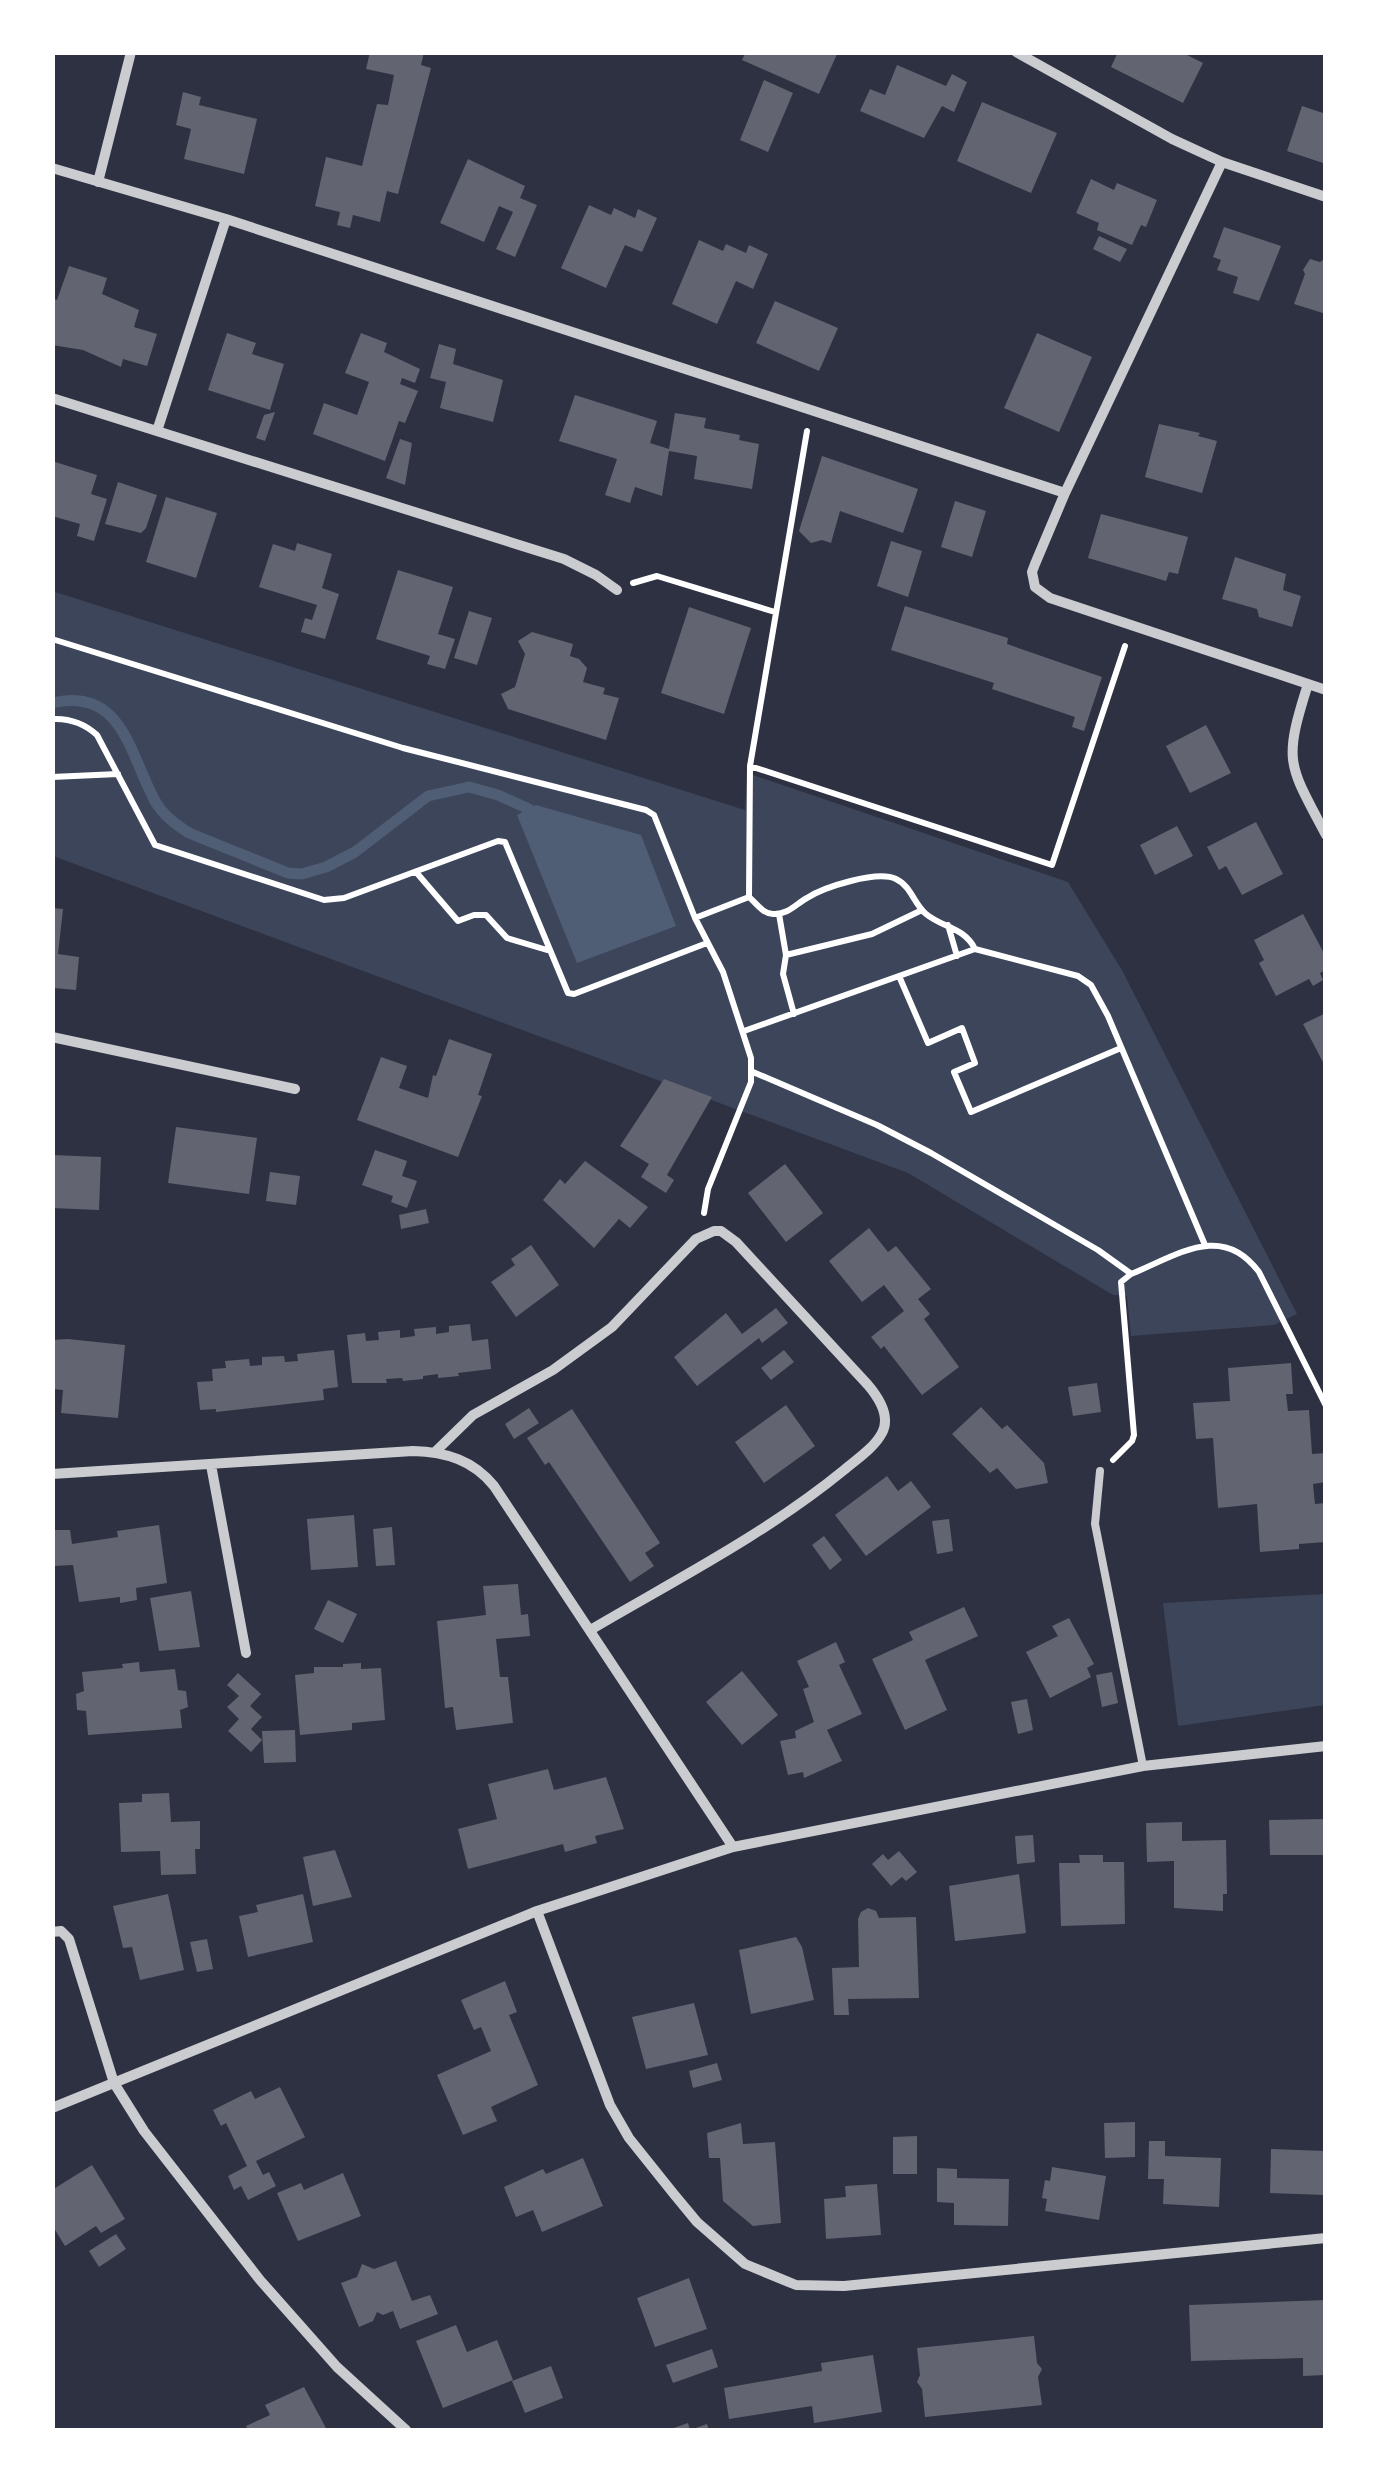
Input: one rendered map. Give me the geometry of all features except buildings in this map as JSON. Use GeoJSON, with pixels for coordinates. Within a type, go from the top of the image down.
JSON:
{"type":"FeatureCollection","features":[{"type":"Feature","properties":{"kind":"street"},"geometry":{"type":"LineString","coordinates":[[98,182],[131,52]]}},
{"type":"Feature","properties":{"kind":"street"},"geometry":{"type":"LineString","coordinates":[[1016,52],[1172,139],[1222,162],[1326,197]]}},
{"type":"Feature","properties":{"kind":"street"},"geometry":{"type":"LineString","coordinates":[[1222,162],[1065,493],[1032,572],[1035,587],[1050,598],[1326,690]]}},
{"type":"Feature","properties":{"kind":"street"},"geometry":{"type":"LineString","coordinates":[[52,168],[226,219],[1065,493]]}},
{"type":"Feature","properties":{"kind":"street"},"geometry":{"type":"LineString","coordinates":[[158,431],[226,219]]}},
{"type":"Feature","properties":{"kind":"street"},"geometry":{"type":"LineString","coordinates":[[52,398],[564,558],[616,590]]}},
{"type":"Feature","properties":{"kind":"street"},"geometry":{"type":"LineString","coordinates":[[1308,684],[1292,736],[1291,759],[1300,786],[1326,835]]}},
{"type":"Feature","properties":{"kind":"street"},"geometry":{"type":"LineString","coordinates":[[52,1037],[295,1088]]}},
{"type":"Feature","properties":{"kind":"street"},"geometry":{"type":"LineString","coordinates":[[436,1452],[472,1414],[553,1370],[598,1338],[636,1305],[687,1247],[706,1233],[720,1231],[736,1242],[868,1384],[884,1413],[883,1432],[866,1452],[796,1506],[592,1629]]}},
{"type":"Feature","properties":{"kind":"street"},"geometry":{"type":"LineString","coordinates":[[52,1474],[436,1452],[464,1461],[486,1476],[592,1629],[733,1847]]}},
{"type":"Feature","properties":{"kind":"street"},"geometry":{"type":"LineString","coordinates":[[212,1465],[246,1653]]}},
{"type":"Feature","properties":{"kind":"street"},"geometry":{"type":"LineString","coordinates":[[52,2108],[538,1911],[733,1847],[1143,1766],[1326,1746]]}},
{"type":"Feature","properties":{"kind":"street"},"geometry":{"type":"LineString","coordinates":[[538,1911],[619,2122],[697,2222],[745,2264],[761,2272],[796,2285],[844,2286],[1326,2238]]}},
{"type":"Feature","properties":{"kind":"street"},"geometry":{"type":"LineString","coordinates":[[52,1932],[62,1931],[69,1939],[114,2083],[144,2131],[260,2280],[338,2367],[406,2430]]}},
{"type":"Feature","properties":{"kind":"lane"},"geometry":{"type":"LineString","coordinates":[[1100,1471],[1095,1524],[1143,1766]]}},
{"type":"Feature","properties":{"kind":"path"},"geometry":{"type":"LineString","coordinates":[[812,408],[750,766],[748,896],[767,914],[779,914],[811,895],[883,876],[903,883],[922,910],[969,937],[974,949]]}},
{"type":"Feature","properties":{"kind":"path"},"geometry":{"type":"LineString","coordinates":[[616,590],[657,576],[775,612]]}},
{"type":"Feature","properties":{"kind":"path"},"geometry":{"type":"LineString","coordinates":[[750,766],[1052,865],[1132,623]]}},
{"type":"Feature","properties":{"kind":"path"},"geometry":{"type":"LineString","coordinates":[[52,640],[403,748],[654,815],[695,918],[724,972],[753,1072],[708,1189],[704,1209],[706,1233]]}},
{"type":"Feature","properties":{"kind":"path"},"geometry":{"type":"LineString","coordinates":[[52,719],[88,727],[103,742],[149,838],[166,850],[335,901],[498,841],[505,842],[564,989],[574,994],[707,943]]}},
{"type":"Feature","properties":{"kind":"path"},"geometry":{"type":"LineString","coordinates":[[52,776],[118,774]]}},
{"type":"Feature","properties":{"kind":"path"},"geometry":{"type":"LineString","coordinates":[[416,872],[458,921],[486,916],[508,938],[548,950]]}},
{"type":"Feature","properties":{"kind":"path"},"geometry":{"type":"LineString","coordinates":[[695,918],[748,896]]}},
{"type":"Feature","properties":{"kind":"path"},"geometry":{"type":"LineString","coordinates":[[786,955],[872,934],[922,910]]}},
{"type":"Feature","properties":{"kind":"path"},"geometry":{"type":"LineString","coordinates":[[779,914],[786,955],[783,974],[794,1014]]}},
{"type":"Feature","properties":{"kind":"path"},"geometry":{"type":"LineString","coordinates":[[948,925],[957,956]]}},
{"type":"Feature","properties":{"kind":"path"},"geometry":{"type":"LineString","coordinates":[[744,1031],[974,949],[1086,980],[1097,994],[1122,1048],[1205,1245]]}},
{"type":"Feature","properties":{"kind":"path"},"geometry":{"type":"LineString","coordinates":[[899,976],[928,1043],[962,1028],[976,1063],[954,1072],[971,1112],[1122,1048]]}},
{"type":"Feature","properties":{"kind":"path"},"geometry":{"type":"LineString","coordinates":[[753,1072],[877,1125],[931,1153],[1098,1250],[1131,1274]]}},
{"type":"Feature","properties":{"kind":"path"},"geometry":{"type":"LineString","coordinates":[[1100,1471],[1132,1442],[1134,1435],[1120,1288],[1131,1274],[1205,1245],[1224,1244],[1249,1258],[1260,1272],[1326,1406]]}},
{"type":"Feature","properties":{"kind":"shaded area"},"geometry":{"type":"Polygon","coordinates":[[[52,591],[745,810],[747,773],[1068,882],[1123,972],[1297,1314],[1274,1325],[1131,1336],[1127,1296],[1113,1295],[908,1173],[53,856],[52,591]],[[536,805],[518,816],[578,963],[536,805]]]}},
{"type":"Feature","properties":{"kind":"shaded area"},"geometry":{"type":"Polygon","coordinates":[[[536,805],[641,835],[676,926],[577,963],[517,815],[536,805]]]}},
{"type":"Feature","properties":{"kind":"shaded area"},"geometry":{"type":"Polygon","coordinates":[[[1325,1594],[1325,1705],[1178,1726],[1163,1603],[1325,1594]]]}},
{"type":"Feature","properties":{"kind":"waterway"},"geometry":{"type":"LineString","coordinates":[[52,703],[76,700],[95,705],[109,715],[121,729],[155,801],[179,826],[288,873],[302,874],[326,867],[355,852],[428,796],[469,787],[529,809]]}}]}
